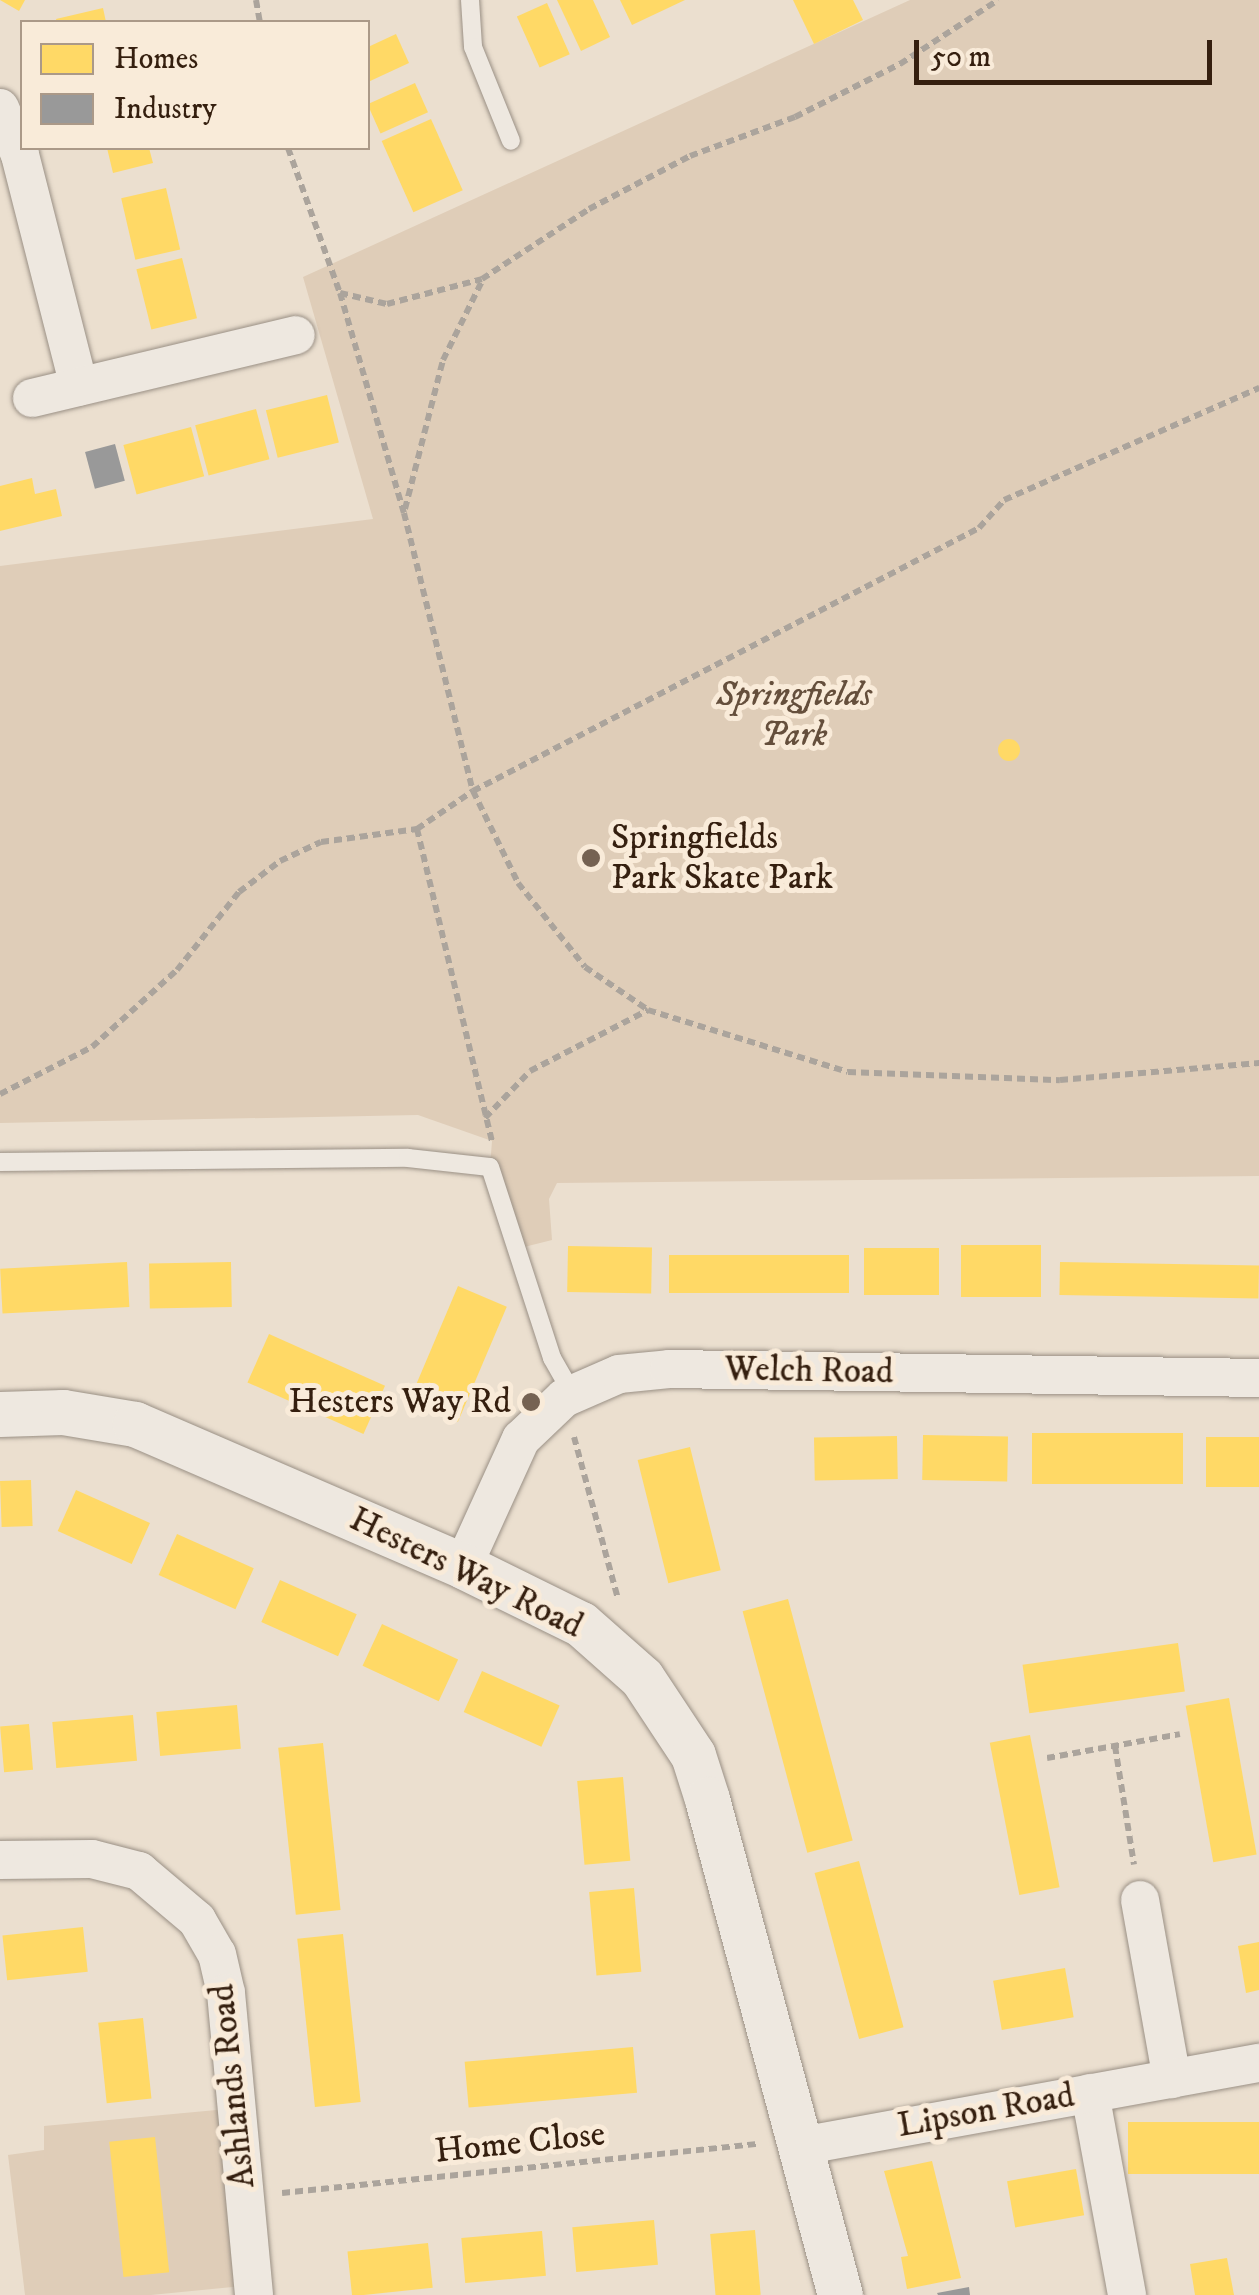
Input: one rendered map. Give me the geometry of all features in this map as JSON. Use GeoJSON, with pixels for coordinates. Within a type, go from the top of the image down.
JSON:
{"type":"FeatureCollection","features":[{"type":"Feature","properties":{"kind":"street"},"geometry":{"type":"LineString","coordinates":[[0,108],[20,155],[79,387]]}},
{"type":"Feature","properties":{"kind":"street"},"geometry":{"type":"LineString","coordinates":[[32,398],[296,335]]}},
{"type":"Feature","properties":{"kind":"street","name":"Welch Road"},"geometry":{"type":"LineString","coordinates":[[462,1566],[521,1439],[568,1396],[619,1374],[657,1369],[1259,1378]]}},
{"type":"Feature","properties":{"kind":"street","name":"Hesters Way Road"},"geometry":{"type":"LineString","coordinates":[[0,1414],[63,1412],[135,1424],[462,1566],[581,1624],[637,1672],[693,1755],[840,2295]]}},
{"type":"Feature","properties":{"kind":"street","name":"Ashlands Road"},"geometry":{"type":"LineString","coordinates":[[0,1860],[92,1858],[139,1870],[197,1920],[217,1954],[226,1993],[254,2295]]}},
{"type":"Feature","properties":{"kind":"street"},"geometry":{"type":"LineString","coordinates":[[1140,1900],[1172,2079]]}},
{"type":"Feature","properties":{"kind":"street","name":"Lipson Road"},"geometry":{"type":"LineString","coordinates":[[799,2143],[1259,2064]]}},
{"type":"Feature","properties":{"kind":"street"},"geometry":{"type":"LineString","coordinates":[[1090,2093],[1127,2295]]}},
{"type":"Feature","properties":{"kind":"lane"},"geometry":{"type":"LineString","coordinates":[[470,0],[473,46],[511,141]]}},
{"type":"Feature","properties":{"kind":"lane"},"geometry":{"type":"LineString","coordinates":[[0,1162],[408,1158],[490,1167],[568,1396]]}},
{"type":"Feature","properties":{"kind":"path"},"geometry":{"type":"LineString","coordinates":[[340,293],[388,304],[482,280],[589,209],[690,156],[795,117],[882,72],[998,0]]}},
{"type":"Feature","properties":{"kind":"path"},"geometry":{"type":"LineString","coordinates":[[289,150],[340,293],[404,513],[473,791],[518,883],[585,967],[648,1010],[848,1072],[1060,1080],[1259,1063]]}},
{"type":"Feature","properties":{"kind":"path"},"geometry":{"type":"LineString","coordinates":[[404,513],[444,360],[482,280]]}},
{"type":"Feature","properties":{"kind":"path"},"geometry":{"type":"LineString","coordinates":[[0,1094],[92,1047],[177,970],[239,892],[280,861],[320,842],[418,829],[473,791],[979,528],[1004,500],[1259,388]]}},
{"type":"Feature","properties":{"kind":"path"},"geometry":{"type":"LineString","coordinates":[[418,829],[486,1118],[530,1071],[648,1010]]}},
{"type":"Feature","properties":{"kind":"path"},"geometry":{"type":"LineString","coordinates":[[568,1396],[637,1672]]}},
{"type":"Feature","properties":{"kind":"path"},"geometry":{"type":"LineString","coordinates":[[1047,1758],[1180,1734]]}},
{"type":"Feature","properties":{"kind":"path"},"geometry":{"type":"LineString","coordinates":[[1115,1746],[1140,1900]]}},
{"type":"Feature","properties":{"kind":"path","name":"Home Close"},"geometry":{"type":"LineString","coordinates":[[246,2196],[799,2143]]}},
{"type":"Feature","properties":{"kind":"green space","name":"Springfields Park"},"geometry":{"type":"Polygon","coordinates":[[[910,0],[1259,0],[1259,1176],[557,1183],[549,1199],[552,1240],[516,1249],[490,1167],[492,1141],[418,1115],[0,1123],[0,566],[373,519],[303,277],[910,0]]]}},
{"type":"Feature","properties":{"kind":"green space"},"geometry":{"type":"Polygon","coordinates":[[[238,2108],[253,2285],[151,2295],[25,2295],[8,2155],[44,2150],[44,2126],[238,2108]]]}},
{"type":"Feature","properties":{"kind":"building: Homes"},"geometry":{"type":"Polygon","coordinates":[[[0,0],[25,0],[19,11],[0,0]]]}},
{"type":"Feature","properties":{"kind":"building: Homes"},"geometry":{"type":"Polygon","coordinates":[[[557,0],[593,0],[610,37],[581,51],[557,0]]]}},
{"type":"Feature","properties":{"kind":"building: Homes"},"geometry":{"type":"Polygon","coordinates":[[[620,0],[685,0],[632,25],[620,0]]]}},
{"type":"Feature","properties":{"kind":"building: Homes"},"geometry":{"type":"Polygon","coordinates":[[[793,0],[853,0],[863,20],[814,44],[793,0]]]}},
{"type":"Feature","properties":{"kind":"building: Homes"},"geometry":{"type":"Polygon","coordinates":[[[547,3],[570,54],[540,68],[517,16],[547,3]]]}},
{"type":"Feature","properties":{"kind":"building: Homes"},"geometry":{"type":"Polygon","coordinates":[[[103,8],[106,20],[56,20],[103,8]]]}},
{"type":"Feature","properties":{"kind":"building: Homes"},"geometry":{"type":"Polygon","coordinates":[[[396,34],[409,63],[370,81],[370,46],[396,34]]]}},
{"type":"Feature","properties":{"kind":"building: Homes"},"geometry":{"type":"Polygon","coordinates":[[[415,83],[428,112],[381,133],[370,103],[415,83]]]}},
{"type":"Feature","properties":{"kind":"building: Homes"},"geometry":{"type":"Polygon","coordinates":[[[431,119],[463,190],[413,212],[382,141],[431,119]]]}},
{"type":"Feature","properties":{"kind":"building: Homes"},"geometry":{"type":"Polygon","coordinates":[[[107,150],[150,150],[153,163],[113,173],[107,150]]]}},
{"type":"Feature","properties":{"kind":"building: Homes"},"geometry":{"type":"Polygon","coordinates":[[[166,188],[180,249],[135,260],[121,198],[166,188]]]}},
{"type":"Feature","properties":{"kind":"building: Homes"},"geometry":{"type":"Polygon","coordinates":[[[182,258],[197,318],[151,330],[136,269],[182,258]]]}},
{"type":"Feature","properties":{"kind":"building: Homes"},"geometry":{"type":"Polygon","coordinates":[[[327,395],[339,443],[278,458],[266,410],[327,395]]]}},
{"type":"Feature","properties":{"kind":"building: Homes"},"geometry":{"type":"Polygon","coordinates":[[[256,409],[269,459],[209,476],[195,425],[256,409]]]}},
{"type":"Feature","properties":{"kind":"building: Homes"},"geometry":{"type":"Polygon","coordinates":[[[191,427],[204,476],[137,494],[123,445],[191,427]]]}},
{"type":"Feature","properties":{"kind":"building: Homes"},"geometry":{"type":"Polygon","coordinates":[[[32,478],[35,494],[56,489],[62,516],[0,531],[0,486],[32,478]]]}},
{"type":"Feature","properties":{"kind":"building: Homes"},"geometry":{"type":"Polygon","coordinates":[[[1009,739],[1017,742],[1017,758],[1009,761],[1001,758],[998,750],[1001,742],[1009,739]]]}},
{"type":"Feature","properties":{"kind":"building: Homes"},"geometry":{"type":"Polygon","coordinates":[[[961,1245],[1041,1245],[1041,1297],[961,1297],[961,1245]]]}},
{"type":"Feature","properties":{"kind":"building: Homes"},"geometry":{"type":"Polygon","coordinates":[[[568,1246],[652,1247],[651,1293],[567,1292],[568,1246]]]}},
{"type":"Feature","properties":{"kind":"building: Homes"},"geometry":{"type":"Polygon","coordinates":[[[864,1248],[939,1248],[939,1295],[864,1295],[864,1248]]]}},
{"type":"Feature","properties":{"kind":"building: Homes"},"geometry":{"type":"Polygon","coordinates":[[[669,1255],[849,1255],[849,1293],[669,1293],[669,1255]]]}},
{"type":"Feature","properties":{"kind":"building: Homes"},"geometry":{"type":"Polygon","coordinates":[[[127,1262],[129,1307],[3,1314],[0,1269],[127,1262]]]}},
{"type":"Feature","properties":{"kind":"building: Homes"},"geometry":{"type":"Polygon","coordinates":[[[231,1262],[232,1307],[150,1308],[149,1263],[231,1262]]]}},
{"type":"Feature","properties":{"kind":"building: Homes"},"geometry":{"type":"Polygon","coordinates":[[[1060,1262],[1259,1265],[1258,1298],[1059,1295],[1060,1262]]]}},
{"type":"Feature","properties":{"kind":"building: Homes"},"geometry":{"type":"Polygon","coordinates":[[[458,1286],[507,1307],[458,1422],[409,1401],[458,1286]]]}},
{"type":"Feature","properties":{"kind":"building: Homes"},"geometry":{"type":"Polygon","coordinates":[[[269,1334],[385,1386],[363,1434],[247,1382],[269,1334]]]}},
{"type":"Feature","properties":{"kind":"building: Homes"},"geometry":{"type":"Polygon","coordinates":[[[1032,1433],[1183,1433],[1183,1484],[1032,1484],[1032,1433]]]}},
{"type":"Feature","properties":{"kind":"building: Homes"},"geometry":{"type":"Polygon","coordinates":[[[923,1435],[1008,1436],[1007,1481],[922,1480],[923,1435]]]}},
{"type":"Feature","properties":{"kind":"building: Homes"},"geometry":{"type":"Polygon","coordinates":[[[897,1436],[898,1479],[815,1480],[814,1437],[897,1436]]]}},
{"type":"Feature","properties":{"kind":"building: Homes"},"geometry":{"type":"Polygon","coordinates":[[[1206,1437],[1259,1437],[1259,1487],[1206,1487],[1206,1437]]]}},
{"type":"Feature","properties":{"kind":"building: Homes"},"geometry":{"type":"Polygon","coordinates":[[[690,1447],[721,1570],[668,1583],[638,1460],[690,1447]]]}},
{"type":"Feature","properties":{"kind":"building: Homes"},"geometry":{"type":"Polygon","coordinates":[[[31,1480],[33,1526],[2,1527],[0,1481],[31,1480]]]}},
{"type":"Feature","properties":{"kind":"building: Homes"},"geometry":{"type":"Polygon","coordinates":[[[76,1490],[150,1523],[132,1564],[58,1531],[76,1490]]]}},
{"type":"Feature","properties":{"kind":"building: Homes"},"geometry":{"type":"Polygon","coordinates":[[[177,1534],[254,1568],[235,1609],[159,1575],[177,1534]]]}},
{"type":"Feature","properties":{"kind":"building: Homes"},"geometry":{"type":"Polygon","coordinates":[[[280,1580],[357,1614],[338,1656],[261,1622],[280,1580]]]}},
{"type":"Feature","properties":{"kind":"building: Homes"},"geometry":{"type":"Polygon","coordinates":[[[788,1599],[853,1840],[807,1853],[743,1611],[788,1599]]]}},
{"type":"Feature","properties":{"kind":"building: Homes"},"geometry":{"type":"Polygon","coordinates":[[[382,1624],[458,1659],[439,1701],[363,1666],[382,1624]]]}},
{"type":"Feature","properties":{"kind":"building: Homes"},"geometry":{"type":"Polygon","coordinates":[[[1178,1643],[1185,1692],[1029,1713],[1023,1665],[1178,1643]]]}},
{"type":"Feature","properties":{"kind":"building: Homes"},"geometry":{"type":"Polygon","coordinates":[[[482,1671],[560,1706],[541,1747],[464,1712],[482,1671]]]}},
{"type":"Feature","properties":{"kind":"building: Homes"},"geometry":{"type":"Polygon","coordinates":[[[1229,1698],[1257,1855],[1213,1862],[1186,1706],[1229,1698]]]}},
{"type":"Feature","properties":{"kind":"building: Homes"},"geometry":{"type":"Polygon","coordinates":[[[237,1705],[241,1749],[160,1756],[156,1712],[237,1705]]]}},
{"type":"Feature","properties":{"kind":"building: Homes"},"geometry":{"type":"Polygon","coordinates":[[[133,1715],[137,1761],[56,1768],[52,1722],[133,1715]]]}},
{"type":"Feature","properties":{"kind":"building: Homes"},"geometry":{"type":"Polygon","coordinates":[[[29,1724],[33,1770],[4,1772],[0,1727],[29,1724]]]}},
{"type":"Feature","properties":{"kind":"building: Homes"},"geometry":{"type":"Polygon","coordinates":[[[1030,1735],[1060,1887],[1019,1895],[990,1743],[1030,1735]]]}},
{"type":"Feature","properties":{"kind":"building: Homes"},"geometry":{"type":"Polygon","coordinates":[[[323,1743],[341,1910],[296,1915],[278,1748],[323,1743]]]}},
{"type":"Feature","properties":{"kind":"building: Homes"},"geometry":{"type":"Polygon","coordinates":[[[623,1777],[630,1861],[584,1865],[577,1781],[623,1777]]]}},
{"type":"Feature","properties":{"kind":"building: Homes"},"geometry":{"type":"Polygon","coordinates":[[[859,1861],[904,2027],[859,2039],[815,1873],[859,1861]]]}},
{"type":"Feature","properties":{"kind":"building: Homes"},"geometry":{"type":"Polygon","coordinates":[[[634,1888],[641,1972],[596,1976],[589,1892],[634,1888]]]}},
{"type":"Feature","properties":{"kind":"building: Homes"},"geometry":{"type":"Polygon","coordinates":[[[83,1927],[88,1972],[7,1980],[2,1935],[83,1927]]]}},
{"type":"Feature","properties":{"kind":"building: Homes"},"geometry":{"type":"Polygon","coordinates":[[[343,1934],[361,2102],[315,2107],[297,1939],[343,1934]]]}},
{"type":"Feature","properties":{"kind":"building: Homes"},"geometry":{"type":"Polygon","coordinates":[[[1259,1942],[1259,1990],[1246,1993],[1238,1946],[1259,1942]]]}},
{"type":"Feature","properties":{"kind":"building: Homes"},"geometry":{"type":"Polygon","coordinates":[[[1065,1968],[1074,2017],[1002,2030],[993,1981],[1065,1968]]]}},
{"type":"Feature","properties":{"kind":"building: Homes"},"geometry":{"type":"Polygon","coordinates":[[[143,2018],[151,2099],[107,2103],[98,2023],[143,2018]]]}},
{"type":"Feature","properties":{"kind":"building: Homes"},"geometry":{"type":"Polygon","coordinates":[[[633,2047],[637,2093],[469,2108],[465,2062],[633,2047]]]}},
{"type":"Feature","properties":{"kind":"building: Homes"},"geometry":{"type":"Polygon","coordinates":[[[1128,2122],[1259,2122],[1259,2174],[1128,2174],[1128,2122]]]}},
{"type":"Feature","properties":{"kind":"building: Homes"},"geometry":{"type":"Polygon","coordinates":[[[155,2137],[169,2272],[123,2277],[109,2142],[155,2137]]]}},
{"type":"Feature","properties":{"kind":"building: Homes"},"geometry":{"type":"Polygon","coordinates":[[[932,2161],[961,2278],[907,2289],[901,2257],[908,2256],[884,2171],[932,2161]]]}},
{"type":"Feature","properties":{"kind":"building: Homes"},"geometry":{"type":"Polygon","coordinates":[[[1076,2169],[1084,2215],[1015,2227],[1007,2181],[1076,2169]]]}},
{"type":"Feature","properties":{"kind":"building: Homes"},"geometry":{"type":"Polygon","coordinates":[[[654,2220],[658,2265],[576,2272],[572,2227],[654,2220]]]}},
{"type":"Feature","properties":{"kind":"building: Homes"},"geometry":{"type":"Polygon","coordinates":[[[755,2230],[761,2295],[716,2295],[710,2234],[755,2230]]]}},
{"type":"Feature","properties":{"kind":"building: Homes"},"geometry":{"type":"Polygon","coordinates":[[[542,2231],[546,2276],[465,2283],[461,2238],[542,2231]]]}},
{"type":"Feature","properties":{"kind":"building: Homes"},"geometry":{"type":"Polygon","coordinates":[[[428,2243],[433,2288],[352,2295],[347,2251],[428,2243]]]}},
{"type":"Feature","properties":{"kind":"building: Homes"},"geometry":{"type":"Polygon","coordinates":[[[1227,2258],[1234,2295],[1195,2295],[1190,2264],[1227,2258]]]}},
{"type":"Feature","properties":{"kind":"building: Industry"},"geometry":{"type":"Polygon","coordinates":[[[115,444],[125,481],[95,489],[85,452],[115,444]]]}},
{"type":"Feature","properties":{"kind":"building: Industry"},"geometry":{"type":"Polygon","coordinates":[[[969,2287],[970,2295],[937,2293],[969,2287]]]}},
{"type":"Feature","properties":{"kind":"place","name":"Springfields Park Skate Park"},"geometry":{"type":"Point","coordinates":[591,858]}},
{"type":"Feature","properties":{"kind":"place","name":"Hesters Way Rd"},"geometry":{"type":"Point","coordinates":[531,1402]}}]}
